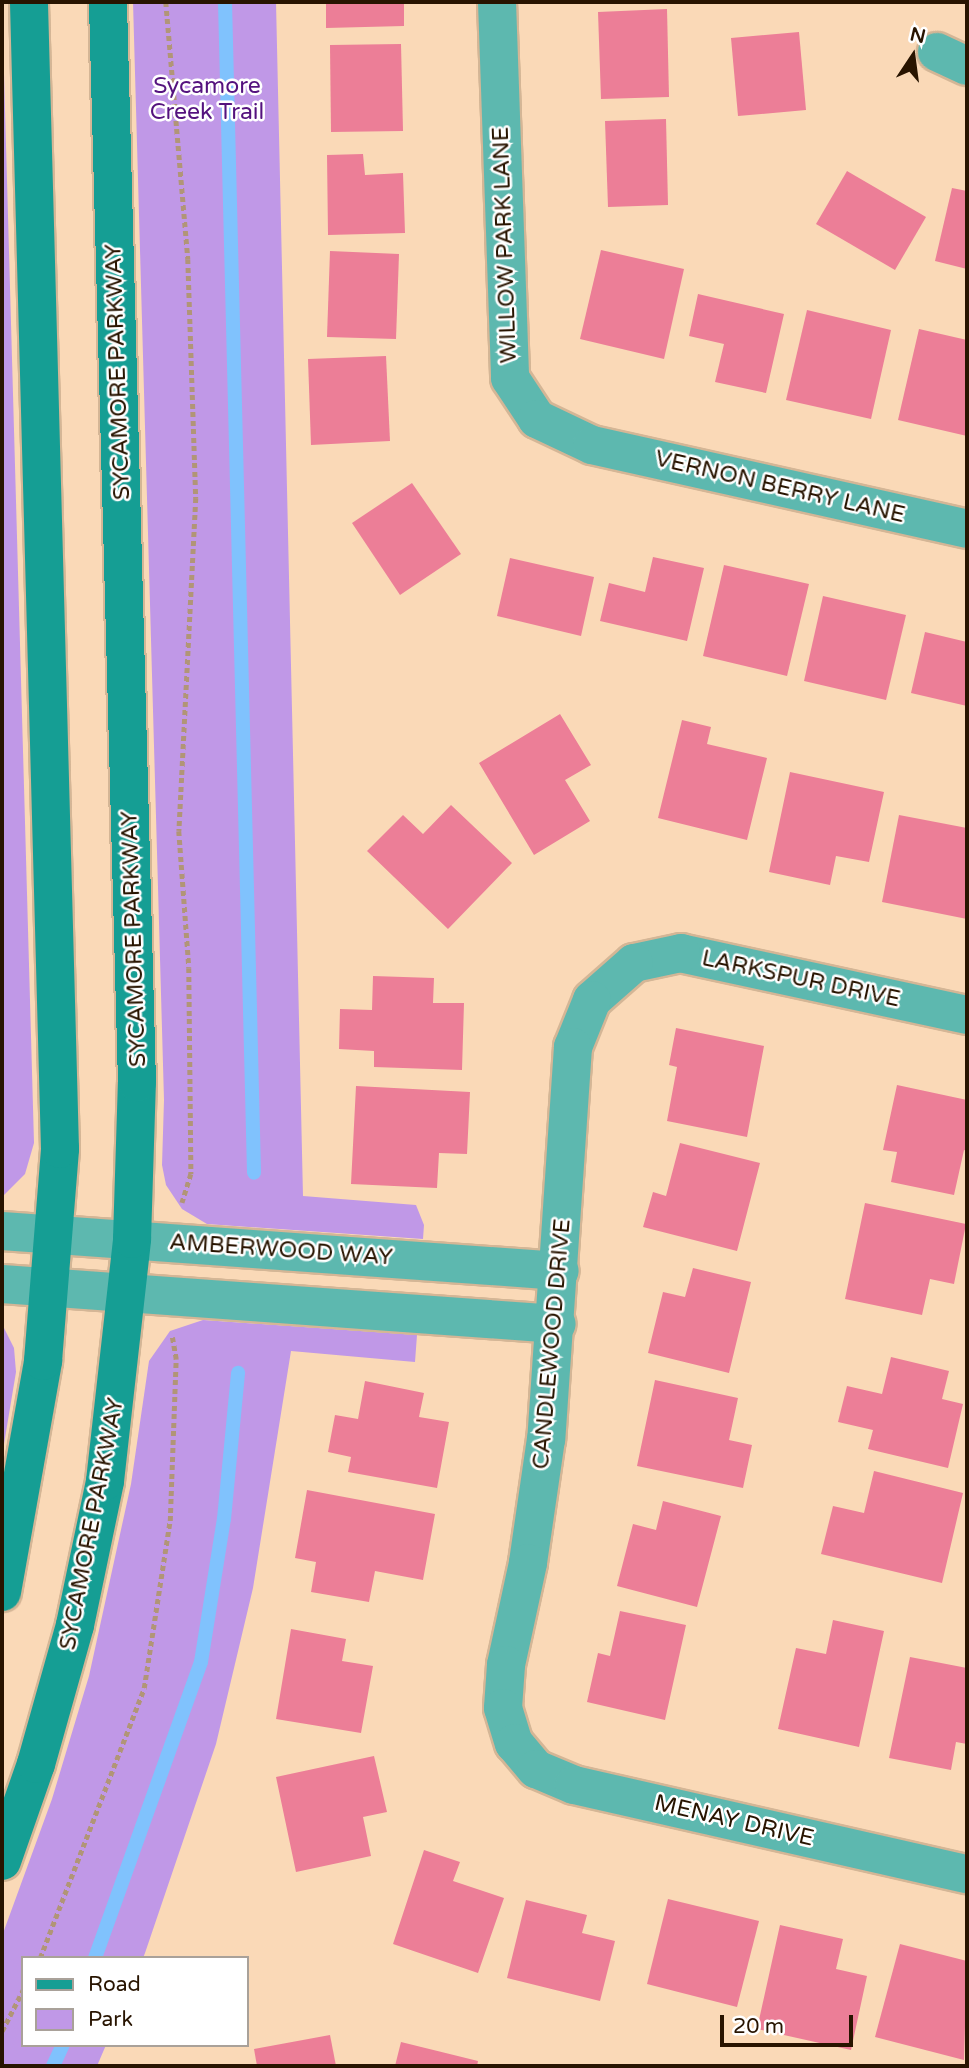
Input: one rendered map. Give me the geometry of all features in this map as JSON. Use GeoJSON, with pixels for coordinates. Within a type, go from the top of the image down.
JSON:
{"type":"FeatureCollection","features":[{"type":"Feature","properties":{"kind":"main road"},"geometry":{"type":"LineString","coordinates":[[2,1592],[25,1477],[50,1288],[55,1235],[60,1084],[29,2]]}},
{"type":"Feature","properties":{"kind":"main road","name":"SYCAMORE PARKWAY"},"geometry":{"type":"LineString","coordinates":[[2,1861],[36,1764],[75,1625],[105,1480],[128,1294],[132,1239],[137,1083],[108,2]]}},
{"type":"Feature","properties":{"kind":"street","name":"WILLOW PARK LANE"},"geometry":{"type":"LineString","coordinates":[[496,2],[510,378],[537,419],[592,445]]}},
{"type":"Feature","properties":{"kind":"street","name":"VERNON BERRY LANE"},"geometry":{"type":"LineString","coordinates":[[592,445],[967,529]]}},
{"type":"Feature","properties":{"kind":"street","name":"LARKSPUR DRIVE"},"geometry":{"type":"LineString","coordinates":[[634,962],[681,953],[967,1015]]}},
{"type":"Feature","properties":{"kind":"street","name":"CANDLEWOOD DRIVE"},"geometry":{"type":"LineString","coordinates":[[514,1744],[503,1708],[506,1665],[528,1563],[557,1324],[573,1047],[592,1000],[634,962]]}},
{"type":"Feature","properties":{"kind":"street","name":"AMBERWOOD WAY"},"geometry":{"type":"LineString","coordinates":[[2,1231],[560,1271]]}},
{"type":"Feature","properties":{"kind":"street"},"geometry":{"type":"LineString","coordinates":[[2,1284],[557,1324]]}},
{"type":"Feature","properties":{"kind":"street","name":"MENAY DRIVE"},"geometry":{"type":"LineString","coordinates":[[514,1744],[536,1769],[574,1785],[967,1874]]}},
{"type":"Feature","properties":{"kind":"path"},"geometry":{"type":"LineString","coordinates":[[2,2031],[21,1994]]}},
{"type":"Feature","properties":{"kind":"green space"},"geometry":{"type":"Polygon","coordinates":[[[2,2],[34,1143],[25,1174],[2,1197],[2,2]]]}},
{"type":"Feature","properties":{"kind":"green space","name":"Sycamore Creek Trail"},"geometry":{"type":"Polygon","coordinates":[[[133,2],[276,2],[303,1196],[416,1205],[424,1225],[423,1239],[207,1224],[182,1209],[166,1185],[162,1165],[164,1100],[133,2]]]}},
{"type":"Feature","properties":{"kind":"green space"},"geometry":{"type":"Polygon","coordinates":[[[203,1320],[417,1335],[415,1362],[291,1351],[253,1588],[216,1744],[144,1956],[21,1956],[21,2047],[105,2047],[97,2066],[2,2066],[2,1936],[52,1799],[89,1676],[131,1484],[149,1361],[170,1331],[203,1320]]]}},
{"type":"Feature","properties":{"kind":"green space"},"geometry":{"type":"Polygon","coordinates":[[[2,1324],[14,1348],[16,1372],[2,1456],[2,1324]]]}},
{"type":"Feature","properties":{"kind":"building"},"geometry":{"type":"Polygon","coordinates":[[[326,2],[404,2],[404,26],[326,28],[326,2]]]}},
{"type":"Feature","properties":{"kind":"building"},"geometry":{"type":"Polygon","coordinates":[[[667,9],[669,97],[601,99],[598,12],[667,9]]]}},
{"type":"Feature","properties":{"kind":"building"},"geometry":{"type":"Polygon","coordinates":[[[799,32],[806,110],[738,116],[731,38],[799,32]]]}},
{"type":"Feature","properties":{"kind":"building"},"geometry":{"type":"Polygon","coordinates":[[[401,44],[403,131],[331,132],[330,45],[401,44]]]}},
{"type":"Feature","properties":{"kind":"building"},"geometry":{"type":"Polygon","coordinates":[[[666,119],[668,205],[608,207],[605,121],[666,119]]]}},
{"type":"Feature","properties":{"kind":"building"},"geometry":{"type":"Polygon","coordinates":[[[363,154],[365,175],[403,173],[405,233],[328,235],[327,155],[363,154]]]}},
{"type":"Feature","properties":{"kind":"building"},"geometry":{"type":"Polygon","coordinates":[[[847,171],[926,217],[895,270],[816,224],[847,171]]]}},
{"type":"Feature","properties":{"kind":"building"},"geometry":{"type":"Polygon","coordinates":[[[952,188],[967,191],[967,269],[935,261],[952,188]]]}},
{"type":"Feature","properties":{"kind":"building"},"geometry":{"type":"Polygon","coordinates":[[[601,250],[684,269],[664,359],[580,339],[601,250]]]}},
{"type":"Feature","properties":{"kind":"building"},"geometry":{"type":"Polygon","coordinates":[[[330,251],[399,254],[396,339],[327,337],[330,251]]]}},
{"type":"Feature","properties":{"kind":"building"},"geometry":{"type":"Polygon","coordinates":[[[698,294],[784,314],[766,393],[715,382],[724,344],[689,336],[698,294]]]}},
{"type":"Feature","properties":{"kind":"building"},"geometry":{"type":"Polygon","coordinates":[[[807,310],[891,330],[871,419],[786,400],[807,310]]]}},
{"type":"Feature","properties":{"kind":"building"},"geometry":{"type":"Polygon","coordinates":[[[919,329],[967,340],[967,436],[898,420],[919,329]]]}},
{"type":"Feature","properties":{"kind":"building"},"geometry":{"type":"Polygon","coordinates":[[[386,356],[390,441],[311,445],[308,359],[386,356]]]}},
{"type":"Feature","properties":{"kind":"building"},"geometry":{"type":"Polygon","coordinates":[[[412,483],[461,554],[400,595],[352,523],[412,483]]]}},
{"type":"Feature","properties":{"kind":"building"},"geometry":{"type":"Polygon","coordinates":[[[653,557],[704,568],[687,641],[600,621],[609,583],[645,592],[653,557]]]}},
{"type":"Feature","properties":{"kind":"building"},"geometry":{"type":"Polygon","coordinates":[[[510,558],[594,577],[581,636],[497,616],[510,558]]]}},
{"type":"Feature","properties":{"kind":"building"},"geometry":{"type":"Polygon","coordinates":[[[724,565],[809,584],[787,676],[703,656],[724,565]]]}},
{"type":"Feature","properties":{"kind":"building"},"geometry":{"type":"Polygon","coordinates":[[[823,596],[906,615],[886,700],[804,681],[823,596]]]}},
{"type":"Feature","properties":{"kind":"building"},"geometry":{"type":"Polygon","coordinates":[[[925,632],[967,642],[967,706],[911,693],[925,632]]]}},
{"type":"Feature","properties":{"kind":"building"},"geometry":{"type":"Polygon","coordinates":[[[560,714],[591,765],[565,780],[590,821],[534,855],[479,763],[560,714]]]}},
{"type":"Feature","properties":{"kind":"building"},"geometry":{"type":"Polygon","coordinates":[[[682,720],[711,727],[707,744],[767,758],[747,840],[658,818],[682,720]]]}},
{"type":"Feature","properties":{"kind":"building"},"geometry":{"type":"Polygon","coordinates":[[[790,772],[884,792],[869,862],[836,856],[830,885],[769,872],[790,772]]]}},
{"type":"Feature","properties":{"kind":"building"},"geometry":{"type":"Polygon","coordinates":[[[451,805],[512,863],[448,929],[367,851],[403,815],[423,834],[451,805]]]}},
{"type":"Feature","properties":{"kind":"building"},"geometry":{"type":"Polygon","coordinates":[[[899,815],[967,828],[967,919],[882,902],[899,815]]]}},
{"type":"Feature","properties":{"kind":"building"},"geometry":{"type":"Polygon","coordinates":[[[373,976],[434,978],[433,1003],[464,1003],[462,1070],[374,1067],[374,1051],[339,1049],[340,1009],[372,1010],[373,976]]]}},
{"type":"Feature","properties":{"kind":"building"},"geometry":{"type":"Polygon","coordinates":[[[676,1028],[764,1046],[747,1137],[667,1121],[677,1067],[669,1065],[676,1028]]]}},
{"type":"Feature","properties":{"kind":"building"},"geometry":{"type":"Polygon","coordinates":[[[897,1085],[967,1100],[967,1151],[964,1150],[954,1195],[891,1182],[897,1152],[883,1150],[897,1085]]]}},
{"type":"Feature","properties":{"kind":"building"},"geometry":{"type":"Polygon","coordinates":[[[356,1086],[470,1092],[467,1154],[439,1153],[437,1188],[351,1184],[356,1086]]]}},
{"type":"Feature","properties":{"kind":"building"},"geometry":{"type":"Polygon","coordinates":[[[680,1143],[760,1163],[737,1251],[643,1227],[653,1192],[666,1196],[680,1143]]]}},
{"type":"Feature","properties":{"kind":"building"},"geometry":{"type":"Polygon","coordinates":[[[865,1203],[966,1224],[954,1284],[930,1279],[922,1315],[845,1299],[865,1203]]]}},
{"type":"Feature","properties":{"kind":"building"},"geometry":{"type":"Polygon","coordinates":[[[693,1268],[751,1282],[729,1373],[648,1353],[663,1292],[685,1297],[693,1268]]]}},
{"type":"Feature","properties":{"kind":"building"},"geometry":{"type":"Polygon","coordinates":[[[891,1357],[949,1371],[942,1399],[963,1404],[948,1468],[868,1449],[873,1430],[838,1422],[847,1386],[882,1394],[891,1357]]]}},
{"type":"Feature","properties":{"kind":"building"},"geometry":{"type":"Polygon","coordinates":[[[655,1380],[738,1398],[729,1440],[752,1445],[743,1488],[637,1466],[655,1380]]]}},
{"type":"Feature","properties":{"kind":"building"},"geometry":{"type":"Polygon","coordinates":[[[365,1381],[424,1393],[419,1417],[449,1422],[437,1488],[348,1472],[351,1457],[328,1452],[335,1415],[358,1419],[365,1381]]]}},
{"type":"Feature","properties":{"kind":"building"},"geometry":{"type":"Polygon","coordinates":[[[874,1471],[963,1493],[942,1583],[821,1554],[833,1506],[864,1513],[874,1471]]]}},
{"type":"Feature","properties":{"kind":"building"},"geometry":{"type":"Polygon","coordinates":[[[307,1490],[435,1514],[423,1580],[375,1571],[369,1602],[311,1592],[316,1562],[295,1558],[307,1490]]]}},
{"type":"Feature","properties":{"kind":"building"},"geometry":{"type":"Polygon","coordinates":[[[663,1501],[721,1516],[697,1607],[617,1586],[633,1524],[656,1530],[663,1501]]]}},
{"type":"Feature","properties":{"kind":"building"},"geometry":{"type":"Polygon","coordinates":[[[620,1611],[686,1625],[665,1720],[587,1702],[598,1653],[610,1656],[620,1611]]]}},
{"type":"Feature","properties":{"kind":"building"},"geometry":{"type":"Polygon","coordinates":[[[833,1620],[884,1631],[859,1747],[778,1729],[796,1648],[826,1654],[833,1620]]]}},
{"type":"Feature","properties":{"kind":"building"},"geometry":{"type":"Polygon","coordinates":[[[291,1629],[346,1639],[342,1661],[373,1666],[361,1733],[276,1719],[291,1629]]]}},
{"type":"Feature","properties":{"kind":"building"},"geometry":{"type":"Polygon","coordinates":[[[910,1657],[967,1668],[967,1744],[956,1742],[951,1770],[889,1758],[910,1657]]]}},
{"type":"Feature","properties":{"kind":"building"},"geometry":{"type":"Polygon","coordinates":[[[374,1756],[387,1812],[363,1817],[371,1856],[296,1872],[276,1777],[374,1756]]]}},
{"type":"Feature","properties":{"kind":"building"},"geometry":{"type":"Polygon","coordinates":[[[424,1850],[460,1862],[453,1881],[504,1898],[478,1973],[393,1944],[424,1850]]]}},
{"type":"Feature","properties":{"kind":"building"},"geometry":{"type":"Polygon","coordinates":[[[668,1899],[759,1921],[737,2007],[647,1984],[668,1899]]]}},
{"type":"Feature","properties":{"kind":"building"},"geometry":{"type":"Polygon","coordinates":[[[526,1900],[587,1915],[582,1933],[615,1941],[600,2001],[507,1978],[526,1900]]]}},
{"type":"Feature","properties":{"kind":"building"},"geometry":{"type":"Polygon","coordinates":[[[780,1925],[843,1939],[836,1969],[867,1976],[851,2050],[757,2029],[780,1925]]]}},
{"type":"Feature","properties":{"kind":"building"},"geometry":{"type":"Polygon","coordinates":[[[900,1944],[967,1961],[964,2060],[875,2037],[900,1944]]]}},
{"type":"Feature","properties":{"kind":"building"},"geometry":{"type":"Polygon","coordinates":[[[330,2035],[336,2066],[257,2066],[254,2049],[330,2035]]]}},
{"type":"Feature","properties":{"kind":"building"},"geometry":{"type":"Polygon","coordinates":[[[401,2042],[478,2061],[477,2066],[395,2066],[401,2042]]]}},
{"type":"Feature","properties":{"kind":"waterway"},"geometry":{"type":"LineString","coordinates":[[225,2],[254,1173]]}},
{"type":"Feature","properties":{"kind":"waterway"},"geometry":{"type":"LineString","coordinates":[[96,1956],[201,1662],[224,1519],[238,1373]]}},
{"type":"Feature","properties":{"kind":"waterway"},"geometry":{"type":"LineString","coordinates":[[53,2066],[62,2047]]}}]}
